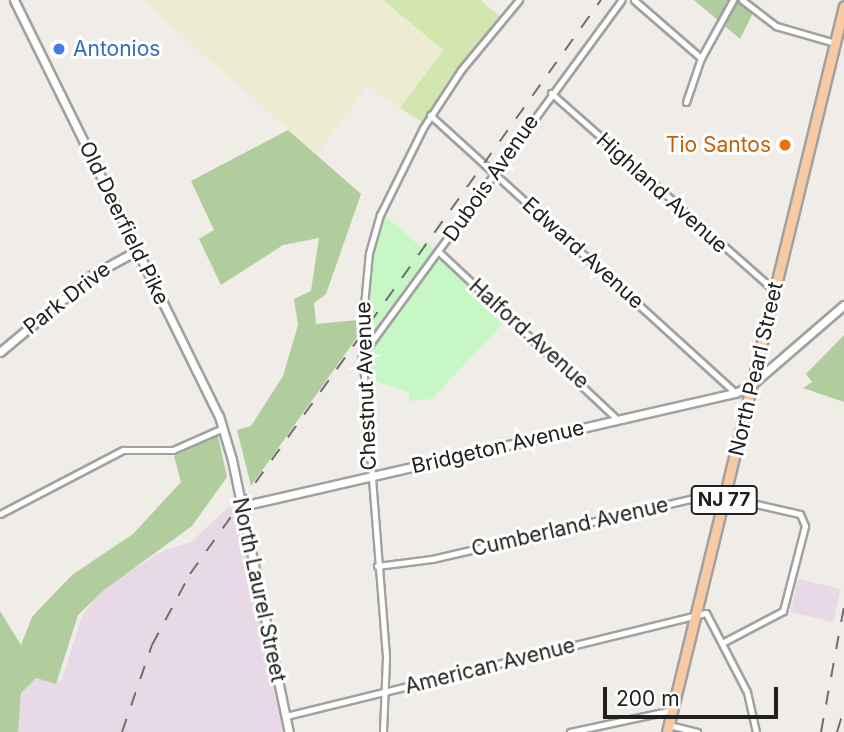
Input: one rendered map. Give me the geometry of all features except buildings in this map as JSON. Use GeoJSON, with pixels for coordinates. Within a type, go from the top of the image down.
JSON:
{"type":"FeatureCollection","features":[{"type":"Feature","properties":{"kind":"main road","name":"North Pearl Street"},"geometry":{"type":"LineString","coordinates":[[668,728],[844,6]]}},
{"type":"Feature","properties":{"kind":"street","name":"Old Deerfield Pike"},"geometry":{"type":"LineString","coordinates":[[14,0],[138,250],[223,428],[229,447]]}},
{"type":"Feature","properties":{"kind":"street","name":"Chestnut Avenue"},"geometry":{"type":"LineString","coordinates":[[383,732],[386,692],[361,356],[369,253],[380,215],[430,116],[519,0]]}},
{"type":"Feature","properties":{"kind":"street","name":"Dubois Avenue"},"geometry":{"type":"LineString","coordinates":[[361,356],[551,93],[622,0]]}},
{"type":"Feature","properties":{"kind":"street"},"geometry":{"type":"LineString","coordinates":[[634,0],[701,58]]}},
{"type":"Feature","properties":{"kind":"street"},"geometry":{"type":"LineString","coordinates":[[686,102],[701,58],[733,0]]}},
{"type":"Feature","properties":{"kind":"street"},"geometry":{"type":"LineString","coordinates":[[743,0],[776,26],[835,43]]}},
{"type":"Feature","properties":{"kind":"street","name":"Highland Avenue"},"geometry":{"type":"LineString","coordinates":[[551,93],[775,290]]}},
{"type":"Feature","properties":{"kind":"street","name":"Edward Avenue"},"geometry":{"type":"LineString","coordinates":[[430,116],[495,172],[735,393]]}},
{"type":"Feature","properties":{"kind":"street","name":"Park Drive"},"geometry":{"type":"LineString","coordinates":[[0,352],[92,275],[138,250]]}},
{"type":"Feature","properties":{"kind":"street","name":"Halford Avenue"},"geometry":{"type":"LineString","coordinates":[[438,251],[617,419]]}},
{"type":"Feature","properties":{"kind":"street","name":"Bridgeton Avenue"},"geometry":{"type":"LineString","coordinates":[[242,506],[735,393],[752,384],[844,305]]}},
{"type":"Feature","properties":{"kind":"street"},"geometry":{"type":"LineString","coordinates":[[0,514],[123,450],[173,450],[223,428]]}},
{"type":"Feature","properties":{"kind":"street","name":"North Laurel Street"},"geometry":{"type":"LineString","coordinates":[[229,447],[289,732]]}},
{"type":"Feature","properties":{"kind":"street","name":"Cumberland Avenue"},"geometry":{"type":"LineString","coordinates":[[377,566],[432,559],[712,494],[803,517],[805,526],[783,611],[722,643]]}},
{"type":"Feature","properties":{"kind":"street"},"geometry":{"type":"LineString","coordinates":[[695,615],[706,613],[722,643],[747,692],[756,732]]}},
{"type":"Feature","properties":{"kind":"street","name":"American Avenue"},"geometry":{"type":"LineString","coordinates":[[286,716],[695,615]]}},
{"type":"Feature","properties":{"kind":"street"},"geometry":{"type":"LineString","coordinates":[[570,732],[673,710]]}},
{"type":"Feature","properties":{"kind":"street"},"geometry":{"type":"LineString","coordinates":[[668,728],[697,732]]}},
{"type":"Feature","properties":{"kind":"shaded area"},"geometry":{"type":"Polygon","coordinates":[[[240,496],[289,732],[14,732],[23,689],[33,679],[61,681],[81,619],[99,591],[164,550],[191,542],[240,496]]]}},
{"type":"Feature","properties":{"kind":"shaded area"},"geometry":{"type":"Polygon","coordinates":[[[798,579],[841,589],[833,622],[790,612],[798,579]]]}},
{"type":"Feature","properties":{"kind":"green space"},"geometry":{"type":"Polygon","coordinates":[[[142,0],[383,0],[443,50],[400,108],[367,86],[317,155],[142,0]]]}},
{"type":"Feature","properties":{"kind":"green space"},"geometry":{"type":"Polygon","coordinates":[[[383,0],[480,0],[503,19],[424,123],[400,108],[443,50],[383,0]]]}},
{"type":"Feature","properties":{"kind":"green space"},"geometry":{"type":"Polygon","coordinates":[[[694,0],[743,0],[754,11],[740,39],[694,0]]]}},
{"type":"Feature","properties":{"kind":"green space"},"geometry":{"type":"Polygon","coordinates":[[[288,130],[361,194],[326,294],[314,303],[316,324],[358,320],[358,336],[251,486],[237,430],[251,426],[283,376],[298,325],[294,299],[311,291],[319,238],[283,245],[221,285],[199,239],[214,230],[191,181],[288,130]]]}},
{"type":"Feature","properties":{"kind":"green space"},"geometry":{"type":"Polygon","coordinates":[[[380,211],[421,247],[426,241],[509,317],[432,399],[410,401],[409,392],[360,376],[358,320],[380,211]]]}},
{"type":"Feature","properties":{"kind":"green space"},"geometry":{"type":"Polygon","coordinates":[[[844,335],[844,402],[803,388],[812,382],[806,374],[844,335]]]}},
{"type":"Feature","properties":{"kind":"green space"},"geometry":{"type":"Polygon","coordinates":[[[218,436],[227,477],[192,526],[104,590],[78,615],[56,684],[36,678],[21,693],[18,732],[0,732],[0,611],[21,645],[32,617],[72,575],[133,534],[181,482],[174,456],[218,436]]]}},
{"type":"Feature","properties":{"kind":"railway"},"geometry":{"type":"LineString","coordinates":[[122,732],[152,645],[190,574],[601,0]]}},
{"type":"Feature","properties":{"kind":"railway"},"geometry":{"type":"LineString","coordinates":[[821,732],[844,607]]}},
{"type":"Feature","properties":{"kind":"railway"},"geometry":{"type":"LineString","coordinates":[[837,732],[844,709]]}},
{"type":"Feature","properties":{"kind":"place","name":"Antonios"},"geometry":{"type":"Point","coordinates":[59,49]}},
{"type":"Feature","properties":{"kind":"place","name":"Tio Santos"},"geometry":{"type":"Point","coordinates":[785,145]}}]}
